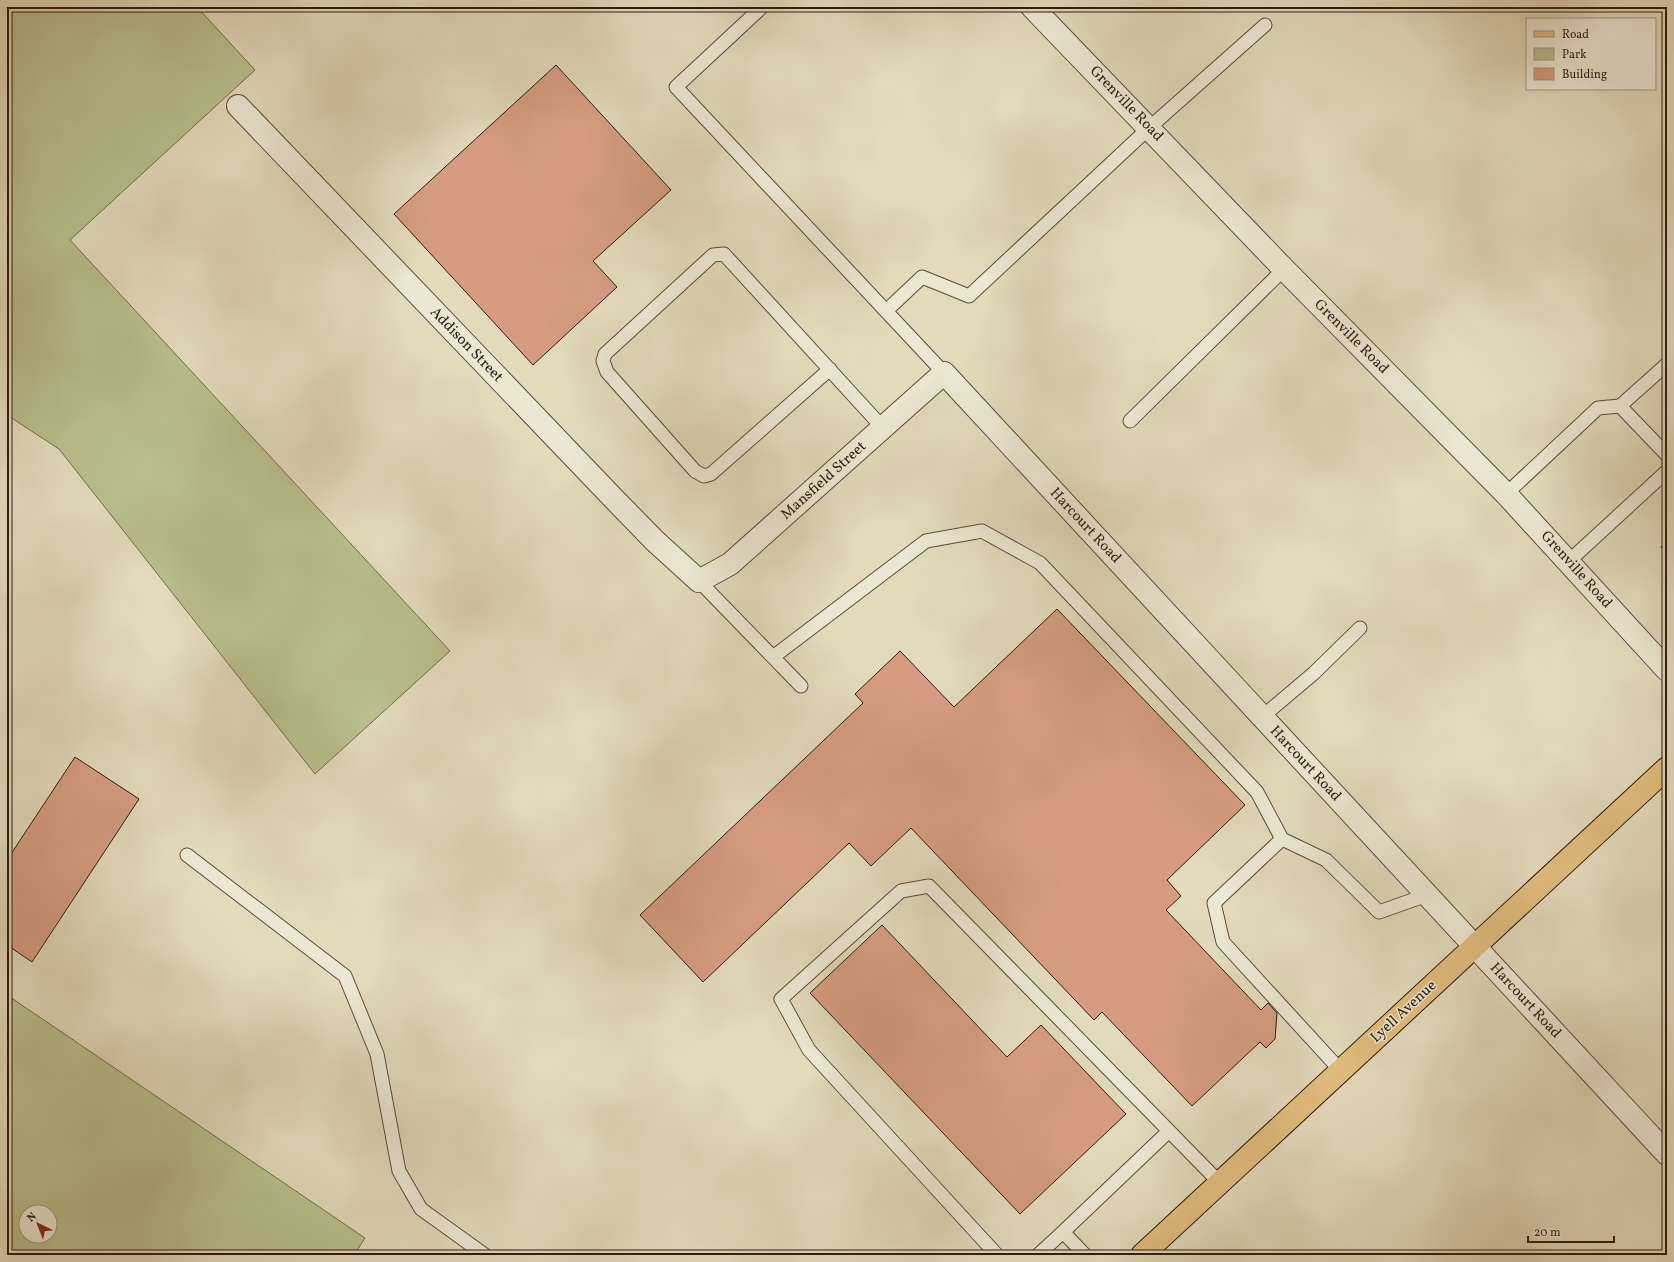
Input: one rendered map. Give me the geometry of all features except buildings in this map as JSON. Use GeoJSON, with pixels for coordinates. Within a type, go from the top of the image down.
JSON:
{"type":"FeatureCollection","features":[{"type":"Feature","properties":{"kind":"main road","name":"Lyell Avenue"},"geometry":{"type":"LineString","coordinates":[[1142,1255],[1667,768]]}},
{"type":"Feature","properties":{"kind":"street","name":"Grenville Road"},"geometry":{"type":"LineString","coordinates":[[1032,7],[1284,269],[1506,494],[1667,670]]}},
{"type":"Feature","properties":{"kind":"street","name":"Addison Street"},"geometry":{"type":"LineString","coordinates":[[238,106],[654,541],[699,581]]}},
{"type":"Feature","properties":{"kind":"street","name":"Mansfield Street"},"geometry":{"type":"LineString","coordinates":[[699,581],[730,564],[944,373]]}},
{"type":"Feature","properties":{"kind":"street","name":"Harcourt Road"},"geometry":{"type":"LineString","coordinates":[[944,373],[1667,1154]]}},
{"type":"Feature","properties":{"kind":"lane"},"geometry":{"type":"LineString","coordinates":[[762,7],[676,87],[944,373]]}},
{"type":"Feature","properties":{"kind":"lane"},"geometry":{"type":"LineString","coordinates":[[886,311],[922,277],[968,296],[1070,204],[1149,128],[1265,25]]}},
{"type":"Feature","properties":{"kind":"lane"},"geometry":{"type":"LineString","coordinates":[[830,369],[712,474],[704,476],[695,471],[607,372],[603,361],[605,354],[713,255],[724,254],[830,369],[883,428]]}},
{"type":"Feature","properties":{"kind":"lane"},"geometry":{"type":"LineString","coordinates":[[1130,421],[1284,269]]}},
{"type":"Feature","properties":{"kind":"lane"},"geometry":{"type":"LineString","coordinates":[[1506,494],[1598,408],[1620,406],[1667,364]]}},
{"type":"Feature","properties":{"kind":"lane"},"geometry":{"type":"LineString","coordinates":[[1620,406],[1667,455]]}},
{"type":"Feature","properties":{"kind":"lane"},"geometry":{"type":"LineString","coordinates":[[1568,562],[1667,472]]}},
{"type":"Feature","properties":{"kind":"lane"},"geometry":{"type":"LineString","coordinates":[[773,657],[926,541],[982,531],[1040,563],[1257,792],[1282,839],[1326,860],[1379,912],[1427,895]]}},
{"type":"Feature","properties":{"kind":"lane"},"geometry":{"type":"LineString","coordinates":[[699,581],[801,686]]}},
{"type":"Feature","properties":{"kind":"lane"},"geometry":{"type":"LineString","coordinates":[[1262,717],[1314,673],[1360,628]]}},
{"type":"Feature","properties":{"kind":"lane"},"geometry":{"type":"LineString","coordinates":[[1282,839],[1214,903],[1223,942],[1341,1071]]}},
{"type":"Feature","properties":{"kind":"lane"},"geometry":{"type":"LineString","coordinates":[[187,855],[345,976],[377,1054],[399,1171],[422,1209],[485,1255]]}},
{"type":"Feature","properties":{"kind":"lane"},"geometry":{"type":"LineString","coordinates":[[997,1255],[809,1050],[782,999],[901,891],[929,886],[1220,1183]]}},
{"type":"Feature","properties":{"kind":"lane"},"geometry":{"type":"LineString","coordinates":[[1038,1255],[1169,1131]]}},
{"type":"Feature","properties":{"kind":"lane"},"geometry":{"type":"LineString","coordinates":[[1063,1232],[1085,1255]]}},
{"type":"Feature","properties":{"kind":"green space"},"geometry":{"type":"Polygon","coordinates":[[[7,7],[197,7],[255,70],[70,240],[450,651],[315,774],[59,449],[7,415],[7,7]]]}},
{"type":"Feature","properties":{"kind":"green space"},"geometry":{"type":"Polygon","coordinates":[[[7,995],[365,1238],[354,1255],[7,1255],[7,995]]]}}]}
